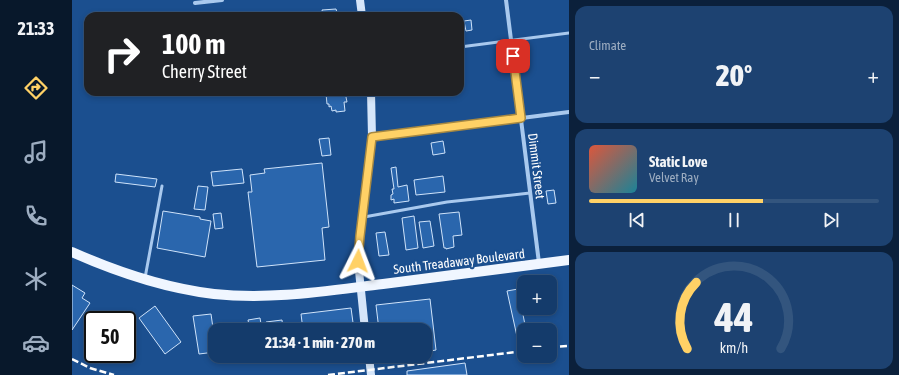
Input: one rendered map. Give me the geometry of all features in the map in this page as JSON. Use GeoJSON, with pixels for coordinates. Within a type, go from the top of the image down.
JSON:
{"type":"FeatureCollection","features":[{"type":"Feature","properties":{"kind":"main road"},"geometry":{"type":"LineString","coordinates":[[360,0],[362,12]]}},
{"type":"Feature","properties":{"kind":"main road"},"geometry":{"type":"LineString","coordinates":[[365,323],[358,261],[372,137],[371,96]]}},
{"type":"Feature","properties":{"kind":"main road","name":"South Treadaway Boulevard"},"geometry":{"type":"LineString","coordinates":[[72,252],[145,280],[176,287],[214,294],[283,296],[303,295],[569,260]]}},
{"type":"Feature","properties":{"kind":"main road"},"geometry":{"type":"LineString","coordinates":[[369,363],[371,375]]}},
{"type":"Feature","properties":{"kind":"street"},"geometry":{"type":"LineString","coordinates":[[195,3],[222,0]]}},
{"type":"Feature","properties":{"kind":"street","name":"Dimmit Street"},"geometry":{"type":"LineString","coordinates":[[506,0],[539,264]]}},
{"type":"Feature","properties":{"kind":"street"},"geometry":{"type":"LineString","coordinates":[[372,137],[569,112]]}},
{"type":"Feature","properties":{"kind":"lane"},"geometry":{"type":"LineString","coordinates":[[464,46],[569,33]]}},
{"type":"Feature","properties":{"kind":"lane"},"geometry":{"type":"LineString","coordinates":[[145,280],[162,186]]}},
{"type":"Feature","properties":{"kind":"lane"},"geometry":{"type":"LineString","coordinates":[[362,217],[447,202],[530,193]]}},
{"type":"Feature","properties":{"kind":"building"},"geometry":{"type":"Polygon","coordinates":[[[336,9],[337,12],[322,12],[322,10],[336,9]]]}},
{"type":"Feature","properties":{"kind":"building"},"geometry":{"type":"Polygon","coordinates":[[[471,20],[472,30],[466,31],[464,21],[471,20]]]}},
{"type":"Feature","properties":{"kind":"building"},"geometry":{"type":"Polygon","coordinates":[[[326,96],[346,96],[347,102],[344,102],[345,111],[332,111],[331,106],[329,107],[329,104],[327,104],[326,96]]]}},
{"type":"Feature","properties":{"kind":"building"},"geometry":{"type":"Polygon","coordinates":[[[329,138],[331,155],[322,156],[319,139],[329,138]]]}},
{"type":"Feature","properties":{"kind":"building"},"geometry":{"type":"Polygon","coordinates":[[[443,141],[445,153],[433,155],[431,143],[443,141]]]}},
{"type":"Feature","properties":{"kind":"building"},"geometry":{"type":"Polygon","coordinates":[[[322,163],[329,227],[322,228],[325,260],[257,267],[248,192],[252,192],[250,175],[265,173],[264,169],[322,163]]]}},
{"type":"Feature","properties":{"kind":"building"},"geometry":{"type":"Polygon","coordinates":[[[396,167],[398,187],[407,185],[409,201],[394,203],[394,199],[391,200],[391,195],[393,194],[392,189],[394,189],[391,168],[396,167]]]}},
{"type":"Feature","properties":{"kind":"building"},"geometry":{"type":"Polygon","coordinates":[[[242,169],[244,183],[213,186],[211,172],[242,169]]]}},
{"type":"Feature","properties":{"kind":"building"},"geometry":{"type":"Polygon","coordinates":[[[116,174],[157,179],[155,187],[115,182],[116,174]]]}},
{"type":"Feature","properties":{"kind":"building"},"geometry":{"type":"Polygon","coordinates":[[[443,176],[445,192],[416,195],[414,180],[443,176]]]}},
{"type":"Feature","properties":{"kind":"building"},"geometry":{"type":"Polygon","coordinates":[[[198,186],[208,187],[205,210],[194,209],[198,186]]]}},
{"type":"Feature","properties":{"kind":"building"},"geometry":{"type":"Polygon","coordinates":[[[554,190],[556,203],[548,204],[546,191],[554,190]]]}},
{"type":"Feature","properties":{"kind":"building"},"geometry":{"type":"Polygon","coordinates":[[[163,211],[200,217],[200,219],[211,221],[205,257],[157,248],[163,211]]]}},
{"type":"Feature","properties":{"kind":"building"},"geometry":{"type":"Polygon","coordinates":[[[459,212],[462,235],[453,236],[454,247],[446,249],[444,248],[439,214],[459,212]]]}},
{"type":"Feature","properties":{"kind":"building"},"geometry":{"type":"Polygon","coordinates":[[[221,213],[223,228],[215,229],[213,214],[221,213]]]}},
{"type":"Feature","properties":{"kind":"building"},"geometry":{"type":"Polygon","coordinates":[[[414,216],[418,248],[406,250],[402,218],[414,216]]]}},
{"type":"Feature","properties":{"kind":"building"},"geometry":{"type":"Polygon","coordinates":[[[430,221],[434,246],[423,248],[419,222],[430,221]]]}},
{"type":"Feature","properties":{"kind":"building"},"geometry":{"type":"Polygon","coordinates":[[[385,232],[389,255],[379,256],[376,233],[385,232]]]}},
{"type":"Feature","properties":{"kind":"building"},"geometry":{"type":"Polygon","coordinates":[[[72,285],[85,293],[82,298],[90,303],[72,330],[72,285]]]}},
{"type":"Feature","properties":{"kind":"building"},"geometry":{"type":"Polygon","coordinates":[[[517,289],[517,315],[523,315],[525,323],[517,323],[517,336],[507,291],[517,289]]]}},
{"type":"Feature","properties":{"kind":"building"},"geometry":{"type":"Polygon","coordinates":[[[430,299],[436,350],[432,351],[432,323],[378,323],[376,305],[430,299]]]}},
{"type":"Feature","properties":{"kind":"building"},"geometry":{"type":"Polygon","coordinates":[[[155,306],[181,342],[165,354],[139,318],[155,306]]]}},
{"type":"Feature","properties":{"kind":"building"},"geometry":{"type":"Polygon","coordinates":[[[351,308],[353,323],[302,323],[301,314],[351,308]]]}},
{"type":"Feature","properties":{"kind":"building"},"geometry":{"type":"Polygon","coordinates":[[[211,314],[212,323],[208,323],[208,353],[199,354],[193,316],[211,314]]]}},
{"type":"Feature","properties":{"kind":"building"},"geometry":{"type":"Polygon","coordinates":[[[260,318],[261,323],[249,323],[248,320],[260,318]]]}},
{"type":"Feature","properties":{"kind":"building"},"geometry":{"type":"Polygon","coordinates":[[[282,320],[282,323],[266,323],[282,320]]]}},
{"type":"Feature","properties":{"kind":"building"},"geometry":{"type":"Polygon","coordinates":[[[465,363],[467,375],[407,375],[407,371],[465,363]]]}},
{"type":"Feature","properties":{"kind":"railway"},"geometry":{"type":"LineString","coordinates":[[557,347],[569,346]]}},
{"type":"Feature","properties":{"kind":"railway"},"geometry":{"type":"LineString","coordinates":[[328,375],[517,352]]}},
{"type":"Feature","properties":{"kind":"railway"},"geometry":{"type":"LineString","coordinates":[[72,359],[90,368],[114,375]]}},
{"type":"Feature","properties":{"kind":"route"},"geometry":{"type":"LineString","coordinates":[[358,261],[372,137],[521,118],[513,56]]}}]}
